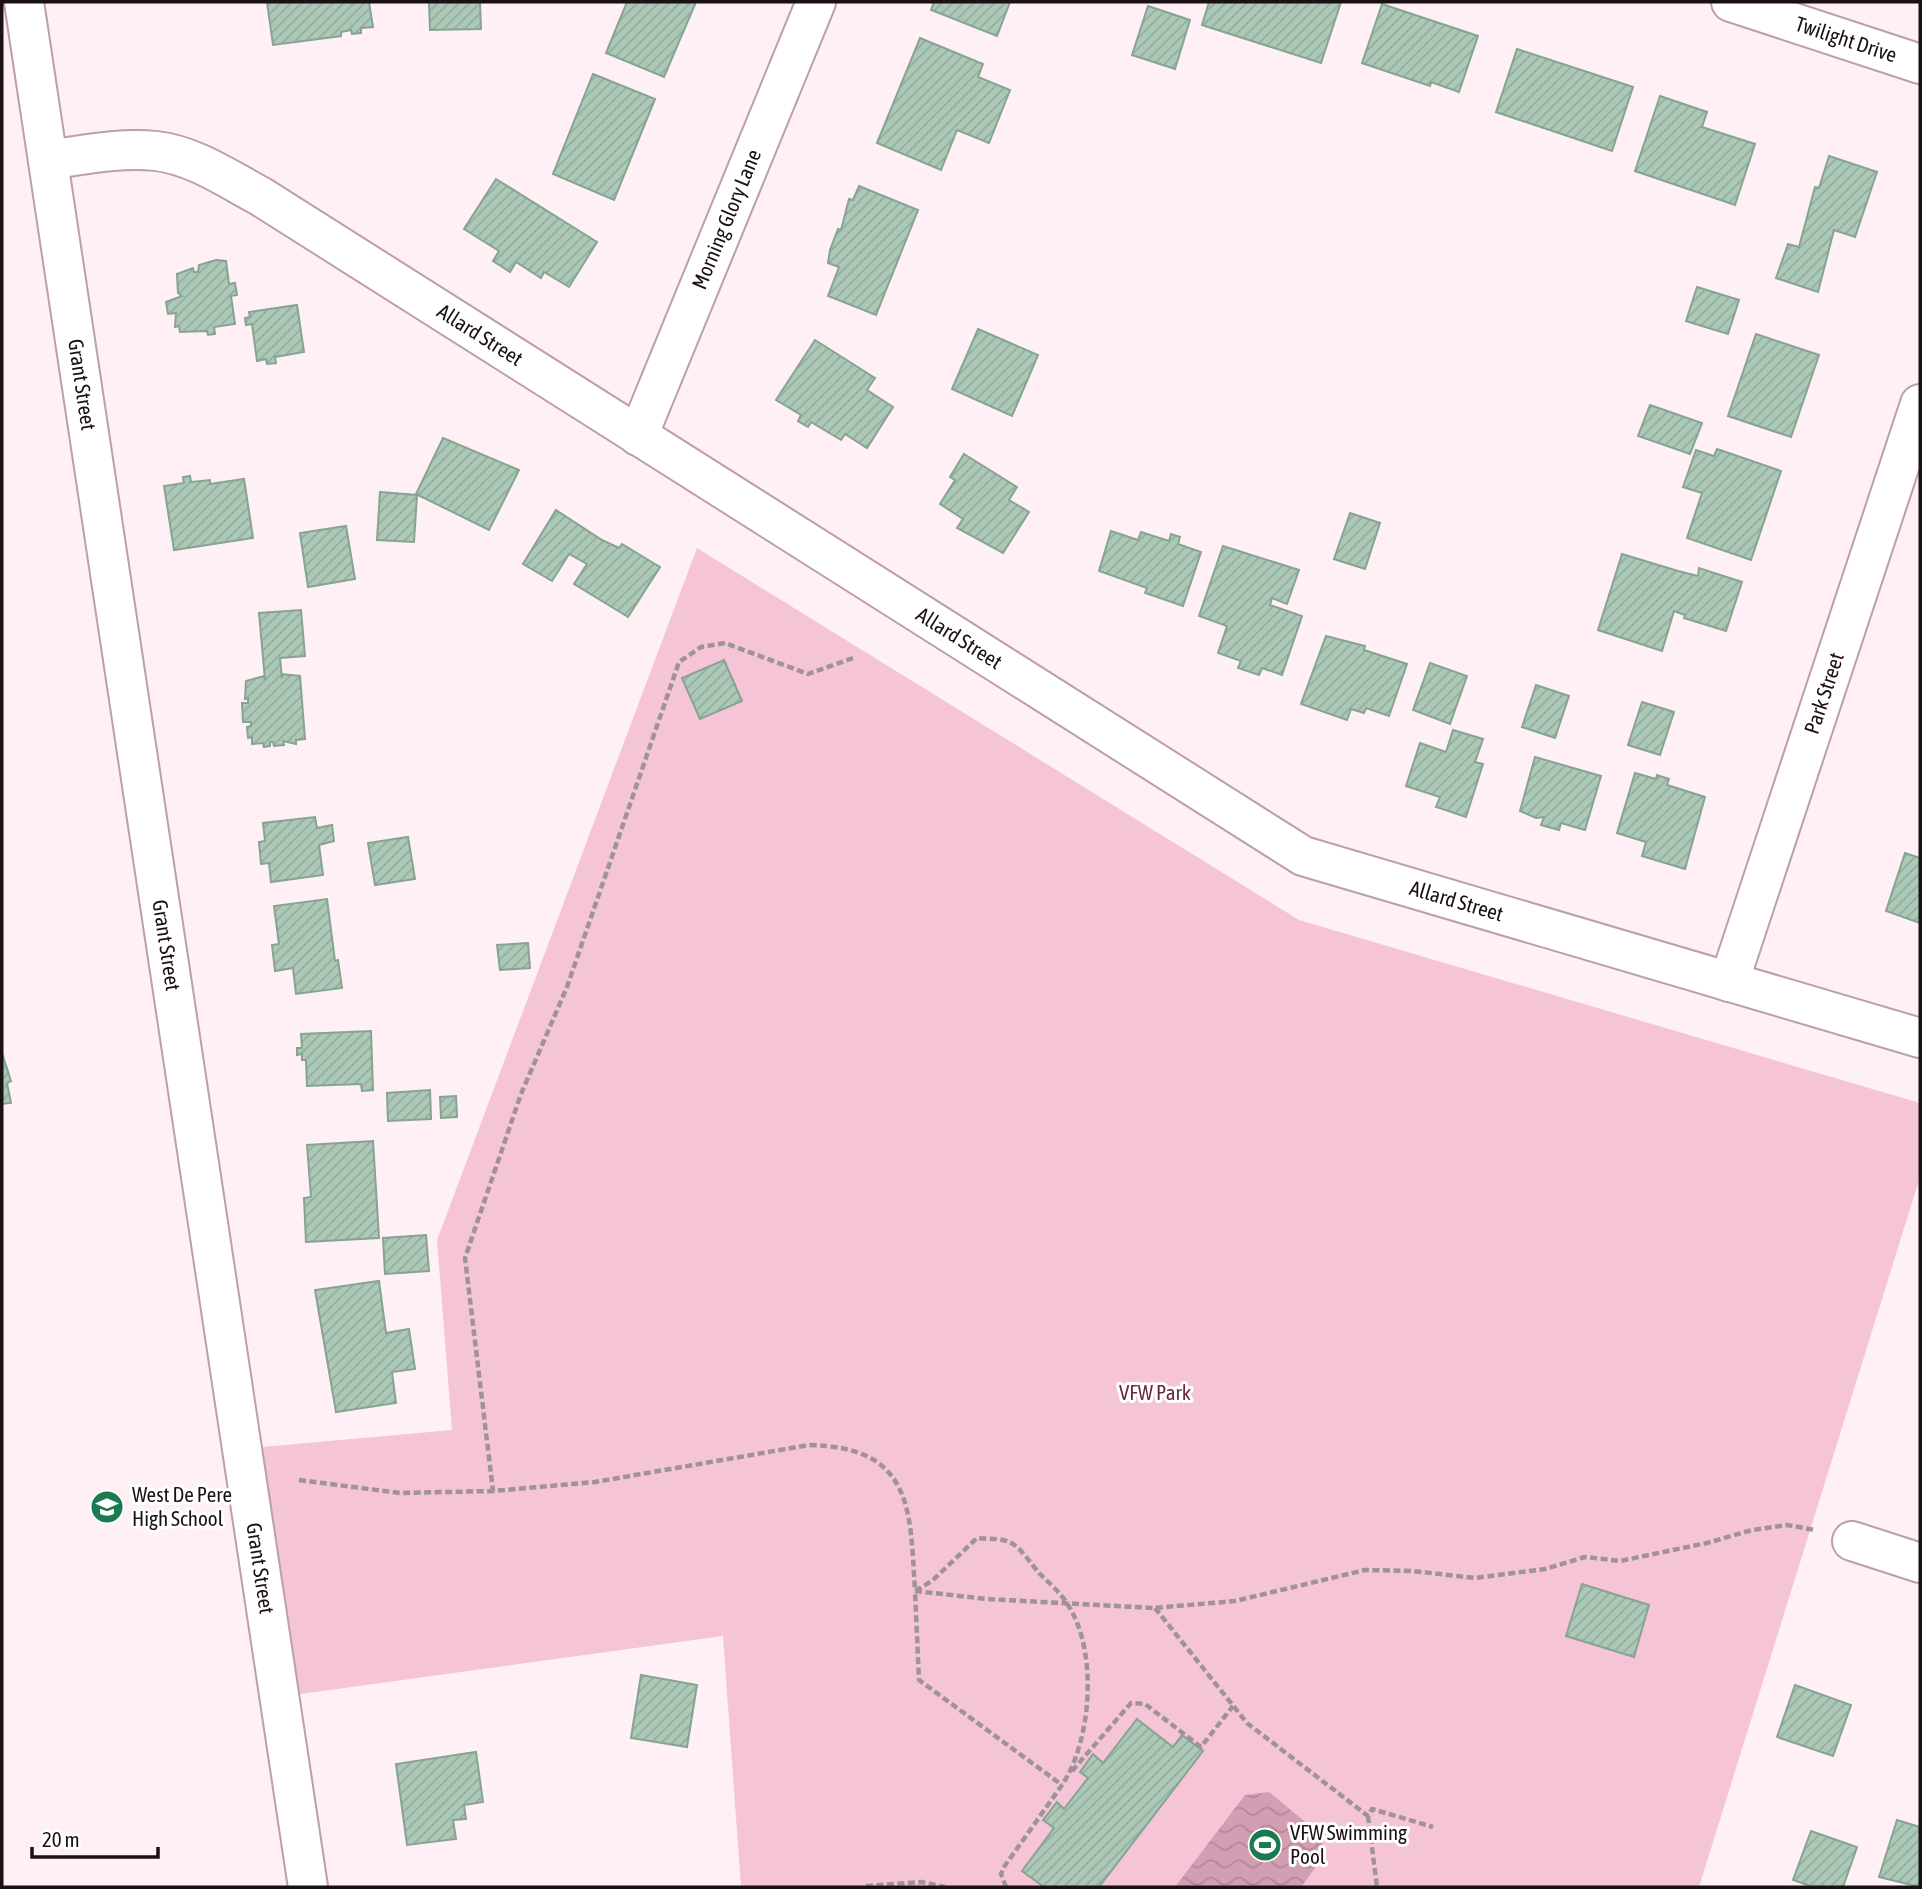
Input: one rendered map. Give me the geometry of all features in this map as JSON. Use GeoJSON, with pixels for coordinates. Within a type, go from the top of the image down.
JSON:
{"type":"FeatureCollection","features":[{"type":"Feature","properties":{"kind":"street","name":"Grant Street"},"geometry":{"type":"LineString","coordinates":[[24,2],[308,1887]]}},
{"type":"Feature","properties":{"kind":"street","name":"Morning Glory Lane"},"geometry":{"type":"LineString","coordinates":[[638,436],[816,2]]}},
{"type":"Feature","properties":{"kind":"street","name":"Twilight Drive"},"geometry":{"type":"LineString","coordinates":[[1731,2],[1920,64]]}},
{"type":"Feature","properties":{"kind":"street","name":"Allard Street"},"geometry":{"type":"LineString","coordinates":[[48,160],[117,152],[157,151],[199,163],[260,196],[1303,856],[1920,1038]]}},
{"type":"Feature","properties":{"kind":"street","name":"Park Street"},"geometry":{"type":"LineString","coordinates":[[1729,982],[1920,404]]}},
{"type":"Feature","properties":{"kind":"street"},"geometry":{"type":"LineString","coordinates":[[1852,1541],[1920,1563]]}},
{"type":"Feature","properties":{"kind":"path"},"geometry":{"type":"LineString","coordinates":[[494,1491],[465,1258],[521,1094],[567,987],[679,662],[701,647],[725,643],[808,674],[853,658]]}},
{"type":"Feature","properties":{"kind":"path"},"geometry":{"type":"LineString","coordinates":[[299,1480],[400,1493],[494,1491],[595,1482],[809,1445],[835,1446],[859,1452],[883,1468],[902,1489],[910,1514],[919,1680],[1062,1786]]}},
{"type":"Feature","properties":{"kind":"path"},"geometry":{"type":"LineString","coordinates":[[915,1591],[1068,1604],[1154,1608],[1236,1601],[1365,1570],[1413,1571],[1475,1578],[1545,1569],[1585,1557],[1620,1560],[1707,1543],[1752,1530],[1787,1525],[1852,1541]]}},
{"type":"Feature","properties":{"kind":"path"},"geometry":{"type":"LineString","coordinates":[[915,1591],[932,1581],[977,1538],[1011,1542],[1068,1604],[1081,1632],[1088,1690],[1084,1726],[1071,1772]]}},
{"type":"Feature","properties":{"kind":"path"},"geometry":{"type":"LineString","coordinates":[[1154,1608],[1247,1723],[1368,1816]]}},
{"type":"Feature","properties":{"kind":"path"},"geometry":{"type":"LineString","coordinates":[[1006,1887],[1000,1874],[1004,1867],[1071,1772],[1131,1703],[1145,1704],[1201,1747],[1233,1706]]}},
{"type":"Feature","properties":{"kind":"path"},"geometry":{"type":"LineString","coordinates":[[1377,1887],[1368,1816],[1372,1809],[1433,1827]]}},
{"type":"Feature","properties":{"kind":"path"},"geometry":{"type":"LineString","coordinates":[[866,1886],[922,1882],[945,1887]]}},
{"type":"Feature","properties":{"kind":"green space","name":"VFW Park"},"geometry":{"type":"Polygon","coordinates":[[[697,548],[1299,920],[1920,1103],[1920,1177],[1699,1887],[741,1887],[723,1636],[279,1697],[241,1449],[452,1430],[437,1240],[697,548]]]}},
{"type":"Feature","properties":{"kind":"water","name":"VFW Swimming Pool"},"geometry":{"type":"Polygon","coordinates":[[[1269,1792],[1321,1835],[1324,1856],[1301,1887],[1175,1887],[1245,1795],[1269,1792]]]}},
{"type":"Feature","properties":{"kind":"building"},"geometry":{"type":"Polygon","coordinates":[[[267,2],[369,2],[373,27],[361,28],[361,33],[352,34],[351,30],[341,32],[341,36],[273,45],[267,2]]]}},
{"type":"Feature","properties":{"kind":"building"},"geometry":{"type":"Polygon","coordinates":[[[429,2],[480,2],[481,29],[430,30],[429,2]]]}},
{"type":"Feature","properties":{"kind":"building"},"geometry":{"type":"Polygon","coordinates":[[[627,2],[696,2],[664,77],[606,53],[627,2]]]}},
{"type":"Feature","properties":{"kind":"building"},"geometry":{"type":"Polygon","coordinates":[[[934,2],[1010,2],[997,36],[931,10],[934,2]]]}},
{"type":"Feature","properties":{"kind":"building"},"geometry":{"type":"Polygon","coordinates":[[[1209,2],[1341,2],[1321,63],[1202,25],[1209,2]]]}},
{"type":"Feature","properties":{"kind":"building"},"geometry":{"type":"Polygon","coordinates":[[[1382,4],[1478,36],[1459,92],[1431,82],[1430,86],[1362,63],[1382,4]]]}},
{"type":"Feature","properties":{"kind":"building"},"geometry":{"type":"Polygon","coordinates":[[[1148,6],[1190,20],[1175,69],[1132,55],[1148,6]]]}},
{"type":"Feature","properties":{"kind":"building"},"geometry":{"type":"Polygon","coordinates":[[[920,38],[983,64],[978,77],[1010,90],[989,143],[957,130],[941,170],[877,143],[920,38]]]}},
{"type":"Feature","properties":{"kind":"building"},"geometry":{"type":"Polygon","coordinates":[[[1517,49],[1633,87],[1612,151],[1496,112],[1517,49]]]}},
{"type":"Feature","properties":{"kind":"building"},"geometry":{"type":"Polygon","coordinates":[[[593,74],[655,99],[614,200],[553,174],[593,74]]]}},
{"type":"Feature","properties":{"kind":"building"},"geometry":{"type":"Polygon","coordinates":[[[1660,96],[1707,112],[1702,127],[1755,144],[1735,205],[1635,171],[1660,96]]]}},
{"type":"Feature","properties":{"kind":"building"},"geometry":{"type":"Polygon","coordinates":[[[1829,156],[1877,172],[1855,237],[1834,230],[1818,292],[1776,278],[1788,244],[1799,247],[1815,187],[1819,188],[1829,156]]]}},
{"type":"Feature","properties":{"kind":"building"},"geometry":{"type":"Polygon","coordinates":[[[496,179],[597,242],[569,287],[544,272],[541,278],[516,262],[510,272],[493,261],[499,251],[464,229],[496,179]]]}},
{"type":"Feature","properties":{"kind":"building"},"geometry":{"type":"Polygon","coordinates":[[[859,186],[918,210],[876,315],[828,296],[839,267],[828,263],[830,250],[838,229],[841,230],[849,199],[853,200],[859,186]]]}},
{"type":"Feature","properties":{"kind":"building"},"geometry":{"type":"Polygon","coordinates":[[[216,260],[226,261],[229,284],[235,283],[237,295],[231,296],[235,324],[214,327],[215,334],[208,335],[207,331],[180,332],[179,326],[175,327],[176,313],[168,314],[166,302],[182,296],[178,293],[177,274],[193,268],[194,272],[198,272],[199,265],[216,260]]]}},
{"type":"Feature","properties":{"kind":"building"},"geometry":{"type":"Polygon","coordinates":[[[1697,287],[1739,300],[1728,334],[1686,321],[1697,287]]]}},
{"type":"Feature","properties":{"kind":"building"},"geometry":{"type":"Polygon","coordinates":[[[297,305],[304,352],[275,357],[276,363],[267,364],[266,359],[257,361],[252,324],[246,325],[245,318],[250,317],[249,312],[297,305]]]}},
{"type":"Feature","properties":{"kind":"building"},"geometry":{"type":"Polygon","coordinates":[[[978,329],[1038,355],[1012,416],[952,389],[978,329]]]}},
{"type":"Feature","properties":{"kind":"building"},"geometry":{"type":"Polygon","coordinates":[[[1756,334],[1819,355],[1791,437],[1728,416],[1756,334]]]}},
{"type":"Feature","properties":{"kind":"building"},"geometry":{"type":"Polygon","coordinates":[[[815,340],[875,378],[867,390],[893,407],[867,448],[845,434],[841,440],[811,422],[808,427],[798,421],[801,415],[776,400],[815,340]]]}},
{"type":"Feature","properties":{"kind":"building"},"geometry":{"type":"Polygon","coordinates":[[[1650,405],[1702,423],[1690,454],[1638,436],[1650,405]]]}},
{"type":"Feature","properties":{"kind":"building"},"geometry":{"type":"Polygon","coordinates":[[[443,438],[519,470],[489,530],[416,494],[443,438]]]}},
{"type":"Feature","properties":{"kind":"building"},"geometry":{"type":"Polygon","coordinates":[[[1717,449],[1781,471],[1751,560],[1687,538],[1702,493],[1683,487],[1696,450],[1714,456],[1717,449]]]}},
{"type":"Feature","properties":{"kind":"building"},"geometry":{"type":"Polygon","coordinates":[[[964,454],[1017,487],[1009,500],[1029,512],[1003,553],[957,528],[963,519],[940,504],[955,480],[950,477],[964,454]]]}},
{"type":"Feature","properties":{"kind":"building"},"geometry":{"type":"Polygon","coordinates":[[[190,476],[191,482],[210,480],[210,484],[244,479],[253,538],[174,550],[164,486],[184,483],[183,477],[190,476]]]}},
{"type":"Feature","properties":{"kind":"building"},"geometry":{"type":"Polygon","coordinates":[[[380,492],[417,495],[414,542],[377,540],[380,492]]]}},
{"type":"Feature","properties":{"kind":"building"},"geometry":{"type":"Polygon","coordinates":[[[556,510],[602,540],[619,548],[622,544],[660,567],[628,617],[574,584],[587,564],[569,554],[552,581],[523,564],[556,510]]]}},
{"type":"Feature","properties":{"kind":"building"},"geometry":{"type":"Polygon","coordinates":[[[1350,513],[1380,523],[1365,569],[1334,559],[1350,513]]]}},
{"type":"Feature","properties":{"kind":"building"},"geometry":{"type":"Polygon","coordinates":[[[346,526],[355,579],[308,587],[300,533],[346,526]]]}},
{"type":"Feature","properties":{"kind":"building"},"geometry":{"type":"Polygon","coordinates":[[[1111,531],[1138,540],[1141,532],[1169,541],[1171,534],[1180,537],[1178,544],[1201,552],[1183,606],[1145,593],[1147,588],[1099,571],[1111,531]]]}},
{"type":"Feature","properties":{"kind":"building"},"geometry":{"type":"Polygon","coordinates":[[[1223,546],[1299,570],[1287,604],[1272,598],[1270,605],[1302,616],[1282,675],[1262,668],[1259,675],[1238,668],[1241,661],[1218,653],[1227,626],[1199,616],[1223,546]]]}},
{"type":"Feature","properties":{"kind":"building"},"geometry":{"type":"Polygon","coordinates":[[[1622,554],[1698,576],[1699,568],[1742,582],[1726,631],[1684,618],[1685,615],[1674,611],[1662,651],[1598,630],[1622,554]]]}},
{"type":"Feature","properties":{"kind":"building"},"geometry":{"type":"Polygon","coordinates":[[[301,610],[305,656],[280,658],[282,678],[282,674],[300,676],[305,739],[296,740],[296,744],[283,741],[284,745],[274,746],[273,742],[270,742],[270,746],[264,747],[263,743],[252,744],[252,737],[248,738],[247,727],[251,726],[251,722],[243,722],[242,703],[248,703],[248,698],[245,699],[246,681],[264,676],[265,680],[259,613],[301,610]]]}},
{"type":"Feature","properties":{"kind":"building"},"geometry":{"type":"Polygon","coordinates":[[[1326,636],[1365,646],[1364,650],[1407,664],[1389,716],[1366,708],[1364,713],[1351,709],[1347,720],[1301,704],[1326,636]]]}},
{"type":"Feature","properties":{"kind":"building"},"geometry":{"type":"Polygon","coordinates":[[[724,660],[742,701],[700,719],[682,678],[724,660]]]}},
{"type":"Feature","properties":{"kind":"building"},"geometry":{"type":"Polygon","coordinates":[[[1430,663],[1467,676],[1450,724],[1413,710],[1430,663]]]}},
{"type":"Feature","properties":{"kind":"building"},"geometry":{"type":"Polygon","coordinates":[[[1536,685],[1569,696],[1555,738],[1522,727],[1536,685]]]}},
{"type":"Feature","properties":{"kind":"building"},"geometry":{"type":"Polygon","coordinates":[[[1642,702],[1674,712],[1660,755],[1628,745],[1642,702]]]}},
{"type":"Feature","properties":{"kind":"building"},"geometry":{"type":"Polygon","coordinates":[[[1453,730],[1483,739],[1475,762],[1483,764],[1466,817],[1436,807],[1440,797],[1406,786],[1420,743],[1446,752],[1453,730]]]}},
{"type":"Feature","properties":{"kind":"building"},"geometry":{"type":"Polygon","coordinates":[[[1535,757],[1601,776],[1585,830],[1561,823],[1559,830],[1541,825],[1544,817],[1536,818],[1520,811],[1535,757]]]}},
{"type":"Feature","properties":{"kind":"building"},"geometry":{"type":"Polygon","coordinates":[[[1635,773],[1656,779],[1657,775],[1669,779],[1667,785],[1705,797],[1685,869],[1642,856],[1646,842],[1617,833],[1635,773]]]}},
{"type":"Feature","properties":{"kind":"building"},"geometry":{"type":"Polygon","coordinates":[[[315,817],[317,828],[332,825],[334,841],[319,845],[323,875],[271,882],[269,863],[261,864],[259,842],[265,841],[263,823],[315,817]]]}},
{"type":"Feature","properties":{"kind":"building"},"geometry":{"type":"Polygon","coordinates":[[[408,837],[415,879],[375,885],[368,843],[408,837]]]}},
{"type":"Feature","properties":{"kind":"building"},"geometry":{"type":"Polygon","coordinates":[[[1905,853],[1920,858],[1920,923],[1886,911],[1905,853]]]}},
{"type":"Feature","properties":{"kind":"building"},"geometry":{"type":"Polygon","coordinates":[[[327,899],[335,961],[338,960],[342,988],[296,994],[293,968],[275,971],[272,945],[279,944],[274,906],[327,899]]]}},
{"type":"Feature","properties":{"kind":"building"},"geometry":{"type":"Polygon","coordinates":[[[528,943],[530,968],[500,970],[497,945],[528,943]]]}},
{"type":"Feature","properties":{"kind":"building"},"geometry":{"type":"Polygon","coordinates":[[[371,1031],[373,1090],[362,1091],[361,1084],[307,1086],[306,1060],[302,1060],[302,1054],[297,1055],[297,1048],[302,1048],[301,1034],[371,1031]]]}},
{"type":"Feature","properties":{"kind":"building"},"geometry":{"type":"Polygon","coordinates":[[[2,1053],[11,1081],[7,1083],[11,1103],[2,1104],[2,1053]]]}},
{"type":"Feature","properties":{"kind":"building"},"geometry":{"type":"Polygon","coordinates":[[[430,1090],[431,1119],[388,1121],[387,1093],[430,1090]]]}},
{"type":"Feature","properties":{"kind":"building"},"geometry":{"type":"Polygon","coordinates":[[[456,1096],[457,1117],[441,1118],[440,1097],[456,1096]]]}},
{"type":"Feature","properties":{"kind":"building"},"geometry":{"type":"Polygon","coordinates":[[[373,1141],[379,1238],[306,1242],[304,1198],[311,1197],[307,1145],[373,1141]]]}},
{"type":"Feature","properties":{"kind":"building"},"geometry":{"type":"Polygon","coordinates":[[[426,1235],[429,1271],[385,1274],[383,1238],[426,1235]]]}},
{"type":"Feature","properties":{"kind":"building"},"geometry":{"type":"Polygon","coordinates":[[[379,1281],[386,1333],[409,1329],[415,1369],[392,1372],[396,1403],[336,1412],[315,1290],[379,1281]]]}},
{"type":"Feature","properties":{"kind":"building"},"geometry":{"type":"Polygon","coordinates":[[[1582,1584],[1649,1605],[1634,1657],[1566,1636],[1582,1584]]]}},
{"type":"Feature","properties":{"kind":"building"},"geometry":{"type":"Polygon","coordinates":[[[641,1675],[697,1685],[687,1747],[631,1738],[641,1675]]]}},
{"type":"Feature","properties":{"kind":"building"},"geometry":{"type":"Polygon","coordinates":[[[1795,1685],[1851,1705],[1833,1756],[1777,1737],[1795,1685]]]}},
{"type":"Feature","properties":{"kind":"building"},"geometry":{"type":"Polygon","coordinates":[[[1137,1719],[1173,1747],[1182,1735],[1203,1751],[1099,1887],[1044,1887],[1022,1871],[1054,1828],[1043,1820],[1057,1802],[1064,1809],[1088,1778],[1080,1772],[1093,1754],[1103,1763],[1137,1719]]]}},
{"type":"Feature","properties":{"kind":"building"},"geometry":{"type":"Polygon","coordinates":[[[476,1752],[483,1802],[464,1805],[466,1819],[453,1820],[456,1839],[407,1845],[396,1764],[476,1752]]]}},
{"type":"Feature","properties":{"kind":"building"},"geometry":{"type":"Polygon","coordinates":[[[1897,1820],[1920,1827],[1920,1887],[1879,1877],[1897,1820]]]}},
{"type":"Feature","properties":{"kind":"building"},"geometry":{"type":"Polygon","coordinates":[[[1811,1831],[1857,1847],[1843,1887],[1813,1887],[1793,1880],[1811,1831]]]}},
{"type":"Feature","properties":{"kind":"place","name":"West De Pere High School"},"geometry":{"type":"Point","coordinates":[107,1507]}},
{"type":"Feature","properties":{"kind":"place","name":"VFW Swimming Pool"},"geometry":{"type":"Point","coordinates":[1265,1845]}}]}
